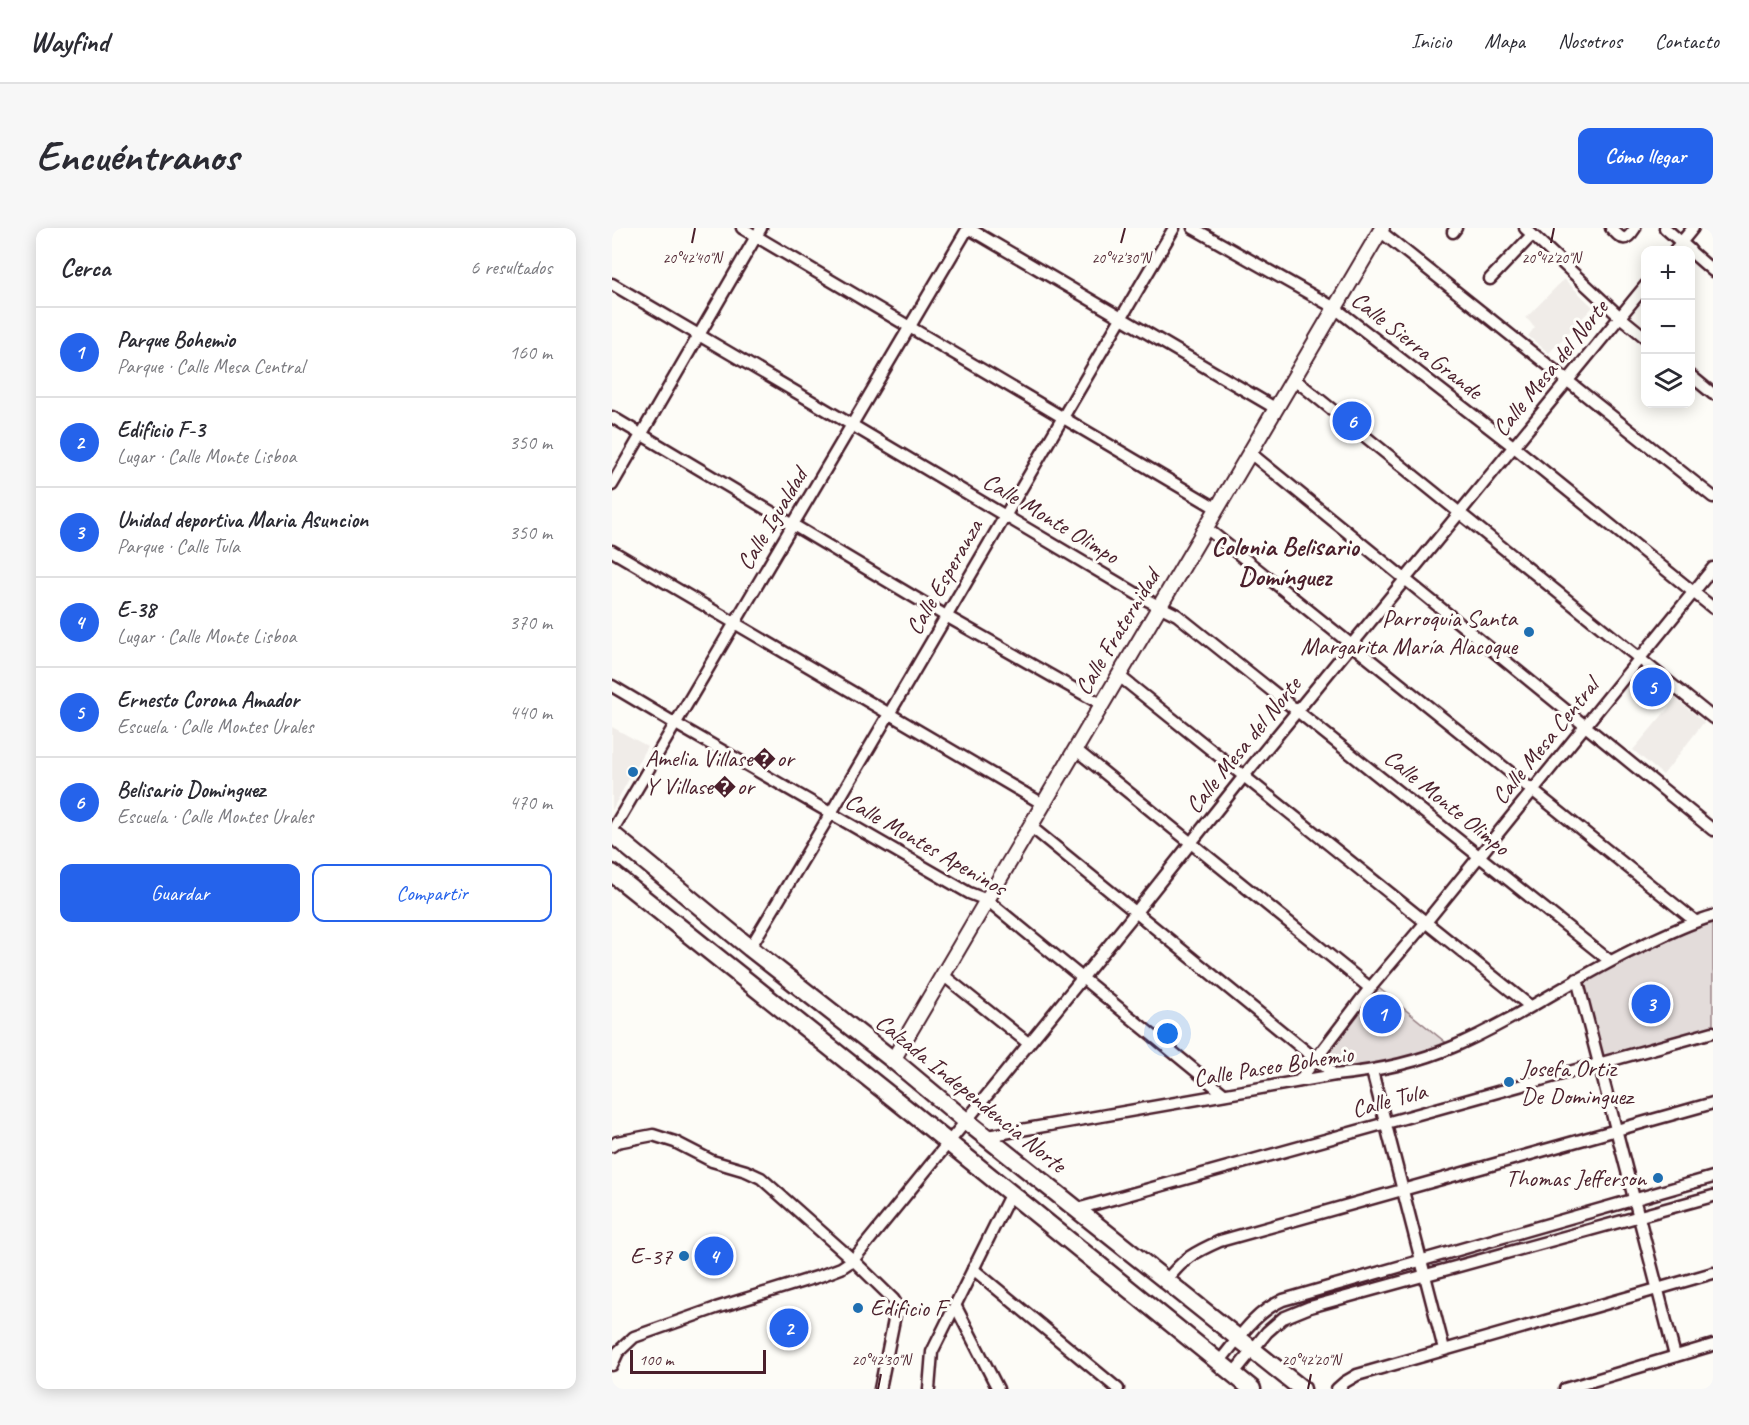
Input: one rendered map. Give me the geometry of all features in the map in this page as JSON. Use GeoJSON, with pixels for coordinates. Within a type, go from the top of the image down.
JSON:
{"type":"FeatureCollection","features":[{"type":"Feature","properties":{"kind":"main road","name":"Calzada Independencia Norte"},"geometry":{"type":"LineString","coordinates":[[612,832],[750,948],[1302,1389]]}},
{"type":"Feature","properties":{"kind":"main road"},"geometry":{"type":"LineString","coordinates":[[612,873],[1252,1389]]}},
{"type":"Feature","properties":{"kind":"street"},"geometry":{"type":"LineString","coordinates":[[742,228],[759,232],[910,327],[1216,508]]}},
{"type":"Feature","properties":{"kind":"street"},"geometry":{"type":"LineString","coordinates":[[968,228],[1275,408]]}},
{"type":"Feature","properties":{"kind":"street","name":"Calle Igualdad"},"geometry":{"type":"LineString","coordinates":[[612,832],[968,228]]}},
{"type":"Feature","properties":{"kind":"street","name":"Calle Esperanza"},"geometry":{"type":"LineString","coordinates":[[750,948],[1174,228]]}},
{"type":"Feature","properties":{"kind":"street","name":"Calle Sierra Grande"},"geometry":{"type":"LineString","coordinates":[[1194,228],[1335,308],[1513,446],[1713,608]]}},
{"type":"Feature","properties":{"kind":"street"},"geometry":{"type":"LineString","coordinates":[[1611,228],[1620,237],[1625,238],[1630,236],[1635,228]]}},
{"type":"Feature","properties":{"kind":"street"},"geometry":{"type":"LineString","coordinates":[[1665,228],[1681,246]]}},
{"type":"Feature","properties":{"kind":"street"},"geometry":{"type":"LineString","coordinates":[[1685,246],[1693,228]]}},
{"type":"Feature","properties":{"kind":"street"},"geometry":{"type":"LineString","coordinates":[[1381,229],[1713,497]]}},
{"type":"Feature","properties":{"kind":"street","name":"Calle Fraternidad"},"geometry":{"type":"LineString","coordinates":[[893,1060],[1381,229]]}},
{"type":"Feature","properties":{"kind":"street"},"geometry":{"type":"LineString","coordinates":[[1490,279],[1528,231],[1641,334]]}},
{"type":"Feature","properties":{"kind":"street"},"geometry":{"type":"LineString","coordinates":[[612,485],[759,232]]}},
{"type":"Feature","properties":{"kind":"street"},"geometry":{"type":"LineString","coordinates":[[1695,257],[1713,271]]}},
{"type":"Feature","properties":{"kind":"street","name":"Calle Monte Olimpo"},"geometry":{"type":"LineString","coordinates":[[612,284],[1147,600],[1177,615],[1610,961]]}},
{"type":"Feature","properties":{"kind":"street","name":"Calle Mesa del Norte"},"geometry":{"type":"LineString","coordinates":[[853,1260],[1244,776],[1641,291]]}},
{"type":"Feature","properties":{"kind":"street"},"geometry":{"type":"LineString","coordinates":[[1293,378],[1713,718]]}},
{"type":"Feature","properties":{"kind":"street"},"geometry":{"type":"LineString","coordinates":[[1695,379],[1713,394]]}},
{"type":"Feature","properties":{"kind":"street"},"geometry":{"type":"LineString","coordinates":[[612,417],[946,616],[1101,704]]}},
{"type":"Feature","properties":{"kind":"street"},"geometry":{"type":"LineString","coordinates":[[1249,452],[1713,830]]}},
{"type":"Feature","properties":{"kind":"street"},"geometry":{"type":"LineString","coordinates":[[1205,526],[1695,921]]}},
{"type":"Feature","properties":{"kind":"street"},"geometry":{"type":"LineString","coordinates":[[612,550],[1043,804]]}},
{"type":"Feature","properties":{"kind":"street","name":"Calle Mesa Central"},"geometry":{"type":"LineString","coordinates":[[1299,1081],[1370,988],[1713,568]]}},
{"type":"Feature","properties":{"kind":"street"},"geometry":{"type":"LineString","coordinates":[[1118,675],[1530,1006]]}},
{"type":"Feature","properties":{"kind":"street","name":"Calle Montes Apeninos"},"geometry":{"type":"LineString","coordinates":[[612,686],[969,893],[987,900],[1224,1094]]}},
{"type":"Feature","properties":{"kind":"street"},"geometry":{"type":"LineString","coordinates":[[1075,749],[1370,988]]}},
{"type":"Feature","properties":{"kind":"street"},"geometry":{"type":"LineString","coordinates":[[1030,826],[1335,1075]]}},
{"type":"Feature","properties":{"kind":"street","name":"Calle Paseo Bohemio"},"geometry":{"type":"LineString","coordinates":[[987,1136],[1299,1081],[1372,1071],[1410,1062],[1454,1046],[1610,961],[1695,921],[1713,916]]}},
{"type":"Feature","properties":{"kind":"street"},"geometry":{"type":"LineString","coordinates":[[943,975],[1028,1043]]}},
{"type":"Feature","properties":{"kind":"street"},"geometry":{"type":"LineString","coordinates":[[1577,980],[1675,1356]]}},
{"type":"Feature","properties":{"kind":"street","name":"Calle Tula"},"geometry":{"type":"LineString","coordinates":[[1077,1209],[1713,1032]]}},
{"type":"Feature","properties":{"kind":"street"},"geometry":{"type":"LineString","coordinates":[[1372,1071],[1444,1349]]}},
{"type":"Feature","properties":{"kind":"street"},"geometry":{"type":"LineString","coordinates":[[1166,1281],[1185,1259],[1220,1241],[1713,1103]]}},
{"type":"Feature","properties":{"kind":"street"},"geometry":{"type":"LineString","coordinates":[[612,1146],[617,1142],[653,1135],[675,1142],[712,1161],[746,1171],[760,1178],[853,1260],[897,1305],[880,1389]]}},
{"type":"Feature","properties":{"kind":"street"},"geometry":{"type":"LineString","coordinates":[[1219,1362],[1237,1337],[1254,1319],[1268,1306],[1283,1300],[1713,1177]]}},
{"type":"Feature","properties":{"kind":"street"},"geometry":{"type":"LineString","coordinates":[[929,1389],[932,1352],[1011,1193]]}},
{"type":"Feature","properties":{"kind":"street"},"geometry":{"type":"LineString","coordinates":[[1233,1374],[1267,1332],[1283,1318],[1310,1307],[1713,1196]]}},
{"type":"Feature","properties":{"kind":"street"},"geometry":{"type":"LineString","coordinates":[[612,1365],[618,1352],[634,1337],[716,1308],[820,1276],[841,1268],[853,1260]]}},
{"type":"Feature","properties":{"kind":"street"},"geometry":{"type":"LineString","coordinates":[[973,1269],[1118,1389]]}},
{"type":"Feature","properties":{"kind":"street"},"geometry":{"type":"LineString","coordinates":[[1337,1389],[1357,1375],[1713,1273]]}},
{"type":"Feature","properties":{"kind":"street"},"geometry":{"type":"LineString","coordinates":[[955,1305],[998,1389]]}},
{"type":"Feature","properties":{"kind":"street"},"geometry":{"type":"LineString","coordinates":[[1565,1389],[1713,1346]]}},
{"type":"Feature","properties":{"kind":"shaded area"},"geometry":{"type":"Polygon","coordinates":[[[1564,279],[1593,307],[1549,353],[1528,336],[1535,327],[1526,318],[1564,279]]]}},
{"type":"Feature","properties":{"kind":"shaded area"},"geometry":{"type":"Polygon","coordinates":[[[1676,699],[1704,722],[1663,775],[1633,750],[1676,699]]]}},
{"type":"Feature","properties":{"kind":"shaded area"},"geometry":{"type":"Polygon","coordinates":[[[612,727],[647,746],[612,810],[612,727]]]}},
{"type":"Feature","properties":{"kind":"shaded area"},"geometry":{"type":"Polygon","coordinates":[[[1713,923],[1713,1028],[1604,1057],[1584,981],[1697,927],[1713,923]]]}},
{"type":"Feature","properties":{"kind":"shaded area"},"geometry":{"type":"Polygon","coordinates":[[[1375,985],[1450,1046],[1404,1061],[1335,1071],[1324,1056],[1375,985]]]}},
{"type":"Feature","properties":{"kind":"place","name":"Belisario Dominguez"},"geometry":{"type":"Point","coordinates":[1352,421]}},
{"type":"Feature","properties":{"kind":"place","name":"Parroquia Santa Margarita María Alacoque"},"geometry":{"type":"Point","coordinates":[1529,632]}},
{"type":"Feature","properties":{"kind":"place","name":"Ernesto Corona Amador"},"geometry":{"type":"Point","coordinates":[1652,687]}},
{"type":"Feature","properties":{"kind":"place","name":"Amelia Villase�or Y Villase�or"},"geometry":{"type":"Point","coordinates":[633,772]}},
{"type":"Feature","properties":{"kind":"place","name":"Unidad deportiva Maria Asuncion"},"geometry":{"type":"Point","coordinates":[1651,1004]}},
{"type":"Feature","properties":{"kind":"place","name":"Parque Bohemio"},"geometry":{"type":"Point","coordinates":[1382,1014]}},
{"type":"Feature","properties":{"kind":"place","name":"Josefa Ortiz De Dominguez"},"geometry":{"type":"Point","coordinates":[1509,1082]}},
{"type":"Feature","properties":{"kind":"place","name":"Thomas Jefferson"},"geometry":{"type":"Point","coordinates":[1658,1178]}},
{"type":"Feature","properties":{"kind":"place","name":"E-37"},"geometry":{"type":"Point","coordinates":[684,1256]}},
{"type":"Feature","properties":{"kind":"place","name":"E-38"},"geometry":{"type":"Point","coordinates":[714,1256]}},
{"type":"Feature","properties":{"kind":"place","name":"Edificio F"},"geometry":{"type":"Point","coordinates":[858,1308]}},
{"type":"Feature","properties":{"kind":"place","name":"Edificio F-3"},"geometry":{"type":"Point","coordinates":[789,1328]}},
{"type":"Feature","properties":{"kind":"district","name":"Colonia Belisario Domínguez"},"geometry":{"type":"Point","coordinates":[1285,561]}}]}
